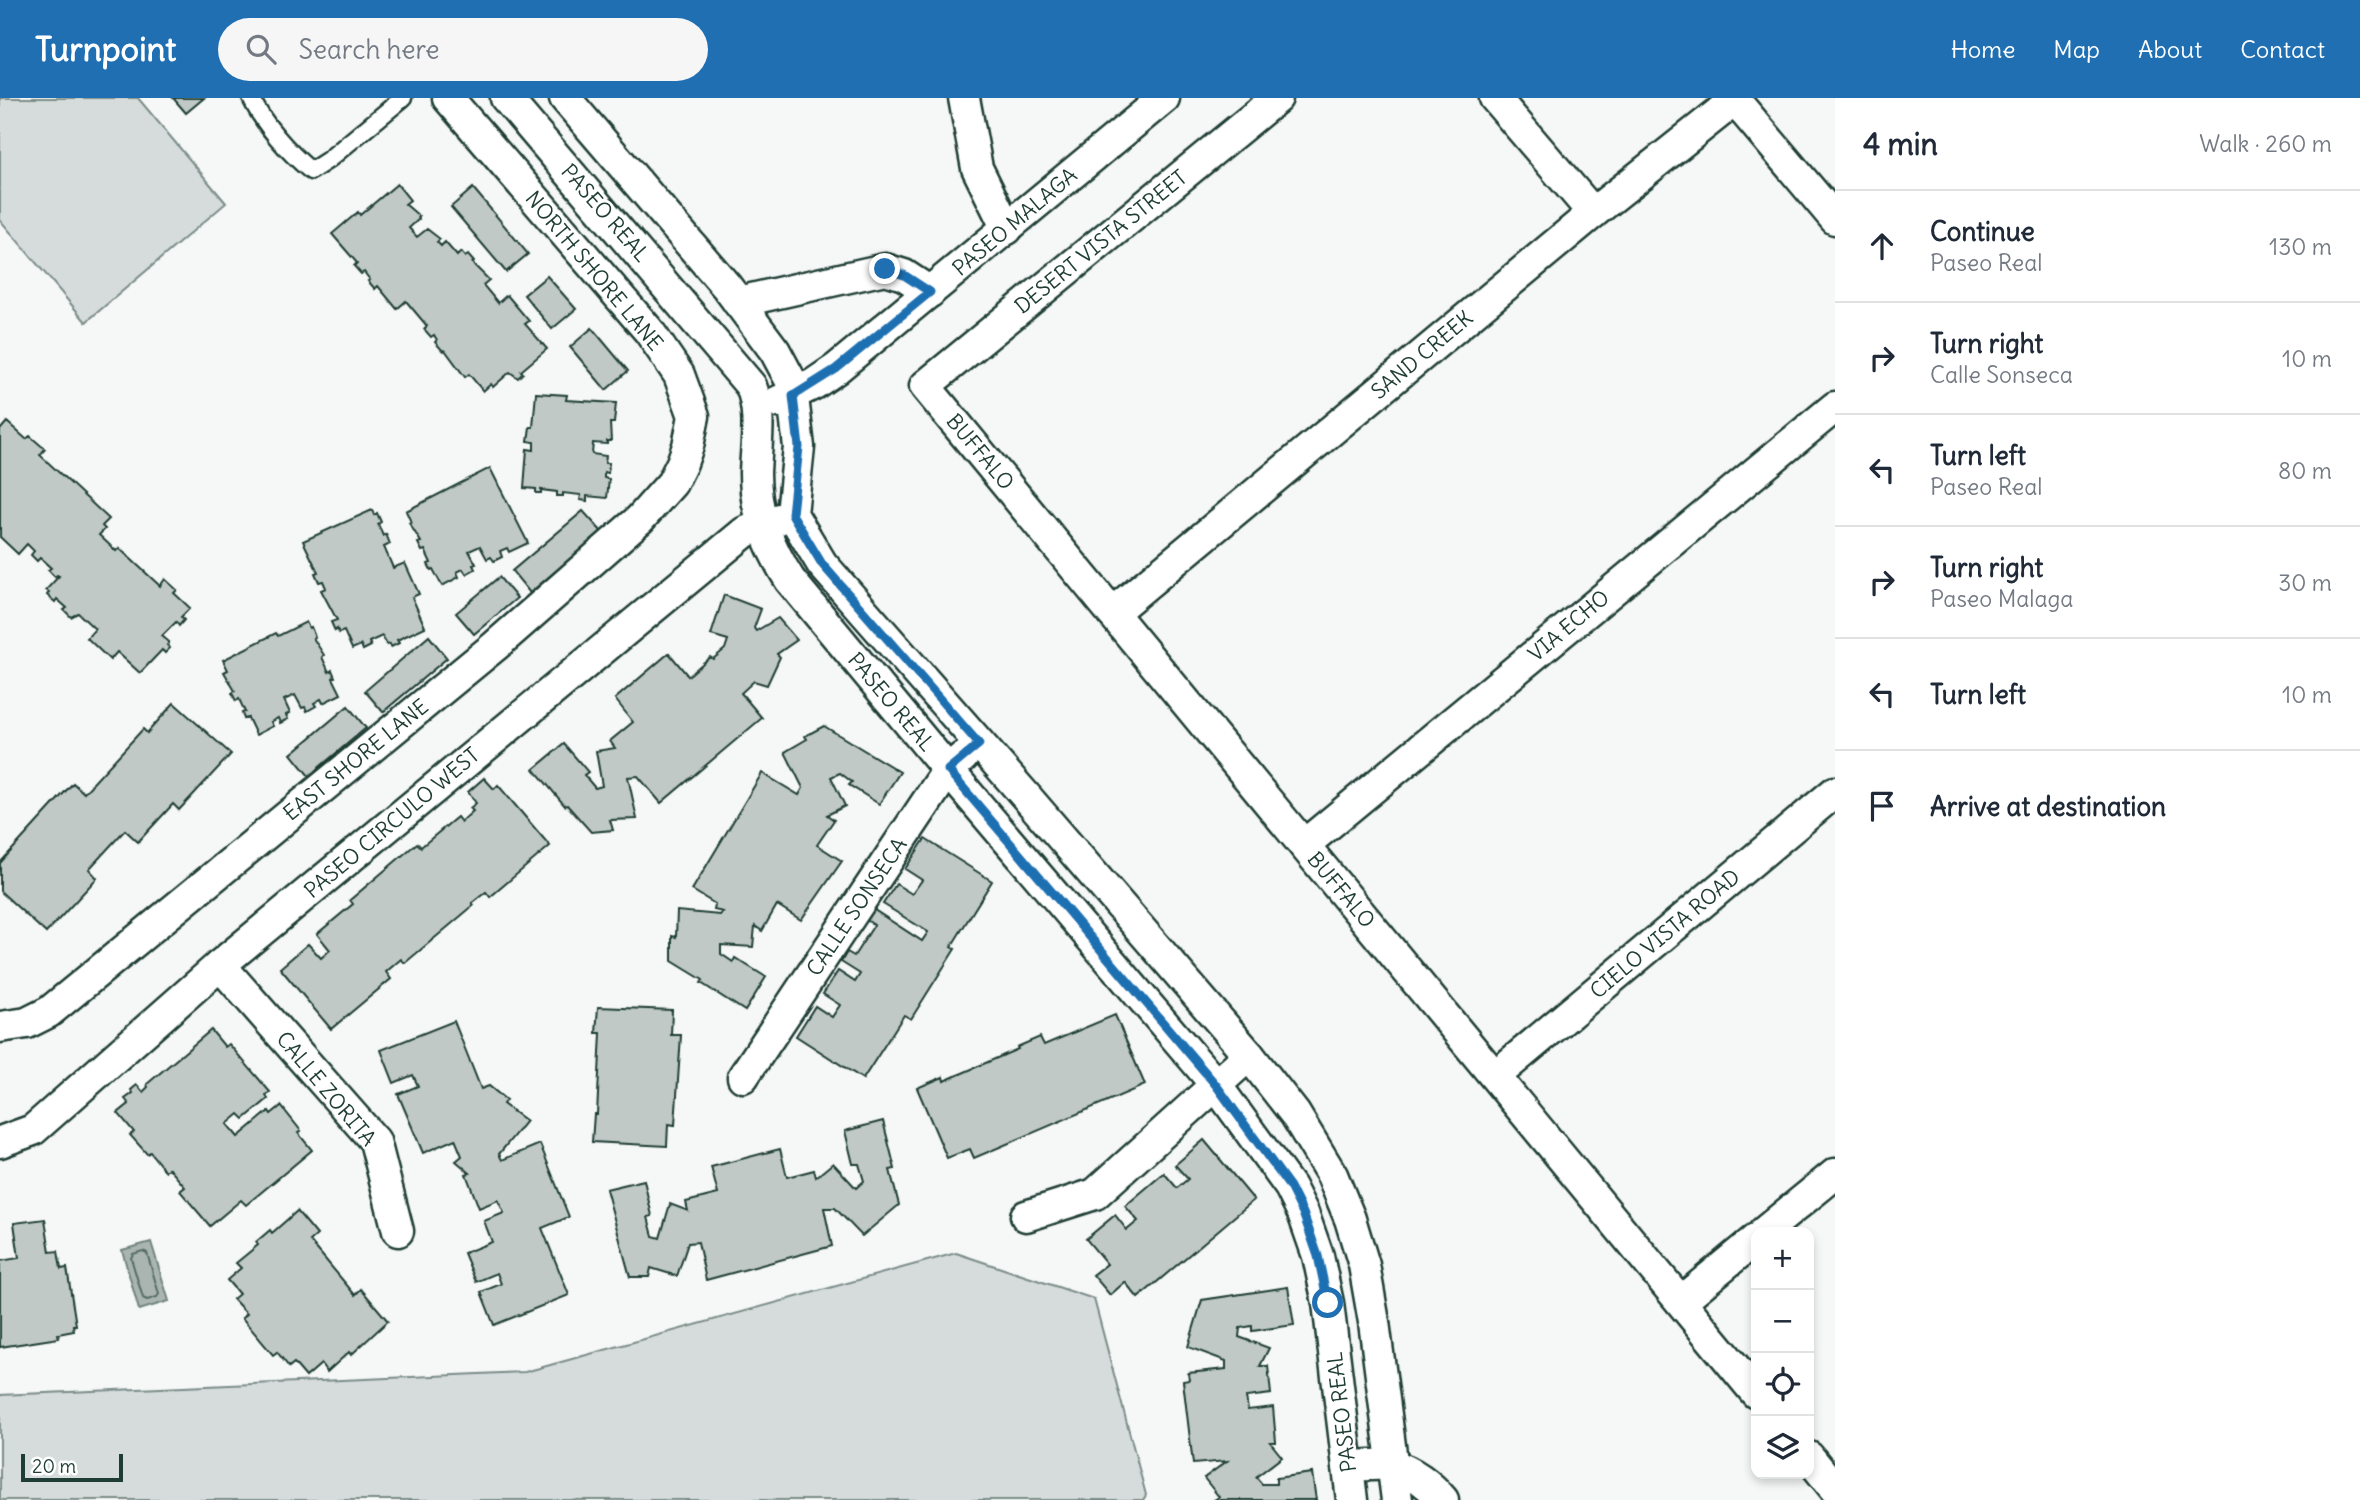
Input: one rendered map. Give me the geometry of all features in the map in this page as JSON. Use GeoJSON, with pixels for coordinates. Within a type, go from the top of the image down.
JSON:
{"type":"FeatureCollection","features":[{"type":"Feature","properties":{"kind":"street","name":"NORTH SHORE LANE"},"geometry":{"type":"LineString","coordinates":[[448,98],[649,331],[678,375],[694,416],[682,463]]}},
{"type":"Feature","properties":{"kind":"street","name":"PASEO REAL"},"geometry":{"type":"LineString","coordinates":[[506,98],[751,386],[758,410],[755,474],[762,525],[775,556],[790,580],[1216,1085],[1290,1187],[1303,1213],[1318,1256],[1328,1303],[1352,1500]]}},
{"type":"Feature","properties":{"kind":"street"},"geometry":{"type":"LineString","coordinates":[[565,98],[738,302],[775,351],[791,381],[799,447],[792,514]]}},
{"type":"Feature","properties":{"kind":"street"},"geometry":{"type":"LineString","coordinates":[[964,98],[977,168],[1007,229]]}},
{"type":"Feature","properties":{"kind":"street","name":"PASEO MALAGA"},"geometry":{"type":"LineString","coordinates":[[758,410],[793,396],[836,369],[1164,98]]}},
{"type":"Feature","properties":{"kind":"street","name":"DESERT VISTA STREET"},"geometry":{"type":"LineString","coordinates":[[925,386],[1277,98]]}},
{"type":"Feature","properties":{"kind":"street"},"geometry":{"type":"LineString","coordinates":[[1495,98],[1593,213]]}},
{"type":"Feature","properties":{"kind":"street"},"geometry":{"type":"LineString","coordinates":[[1734,99],[1835,219]]}},
{"type":"Feature","properties":{"kind":"street","name":"SAND CREEK"},"geometry":{"type":"LineString","coordinates":[[1112,613],[1734,99]]}},
{"type":"Feature","properties":{"kind":"street"},"geometry":{"type":"LineString","coordinates":[[738,302],[885,269],[904,275],[930,292]]}},
{"type":"Feature","properties":{"kind":"street","name":"BUFFALO"},"geometry":{"type":"LineString","coordinates":[[925,386],[1751,1387]]}},
{"type":"Feature","properties":{"kind":"street","name":"VIA ECHO"},"geometry":{"type":"LineString","coordinates":[[1304,845],[1835,407]]}},
{"type":"Feature","properties":{"kind":"street","name":"EAST SHORE LANE"},"geometry":{"type":"LineString","coordinates":[[3,1027],[27,1023],[48,1012],[495,646],[640,519],[672,483],[682,463]]}},
{"type":"Feature","properties":{"kind":"street","name":"PASEO REAL"},"geometry":{"type":"LineString","coordinates":[[792,514],[822,564],[1249,1055],[1296,1114],[1332,1175],[1350,1219],[1364,1265],[1397,1500]]}},
{"type":"Feature","properties":{"kind":"street","name":"PASEO CIRCULO WEST"},"geometry":{"type":"LineString","coordinates":[[0,1142],[33,1130],[220,965],[737,538],[745,532],[792,514]]}},
{"type":"Feature","properties":{"kind":"street","name":"CALLE SONSECA"},"geometry":{"type":"LineString","coordinates":[[743,1077],[948,770],[979,744]]}},
{"type":"Feature","properties":{"kind":"street","name":"CIELO VISTA ROAD"},"geometry":{"type":"LineString","coordinates":[[1495,1076],[1835,792]]}},
{"type":"Feature","properties":{"kind":"street","name":"CALLE ZORITA"},"geometry":{"type":"LineString","coordinates":[[220,965],[375,1141],[398,1231]]}},
{"type":"Feature","properties":{"kind":"street"},"geometry":{"type":"LineString","coordinates":[[1026,1216],[1095,1194],[1249,1055]]}},
{"type":"Feature","properties":{"kind":"street"},"geometry":{"type":"LineString","coordinates":[[1770,1227],[1835,1174]]}},
{"type":"Feature","properties":{"kind":"street"},"geometry":{"type":"LineString","coordinates":[[1681,1301],[1751,1243]]}},
{"type":"Feature","properties":{"kind":"street"},"geometry":{"type":"LineString","coordinates":[[1814,1463],[1835,1489]]}},
{"type":"Feature","properties":{"kind":"street"},"geometry":{"type":"LineString","coordinates":[[1348,1466],[1393,1466],[1434,1489],[1443,1500]]}},
{"type":"Feature","properties":{"kind":"lane"},"geometry":{"type":"LineString","coordinates":[[251,98],[258,113],[298,161],[311,171],[402,98]]}},
{"type":"Feature","properties":{"kind":"shaded area"},"geometry":{"type":"Polygon","coordinates":[[[0,98],[138,98],[226,203],[86,322],[0,220],[0,98]]]}},
{"type":"Feature","properties":{"kind":"shaded area"},"geometry":{"type":"Polygon","coordinates":[[[956,1253],[1094,1299],[1146,1495],[1143,1500],[0,1500],[0,1395],[525,1372],[956,1253]]]}},
{"type":"Feature","properties":{"kind":"water"},"geometry":{"type":"Polygon","coordinates":[[[151,1242],[169,1301],[139,1310],[122,1250],[151,1242]]]}},
{"type":"Feature","properties":{"kind":"building"},"geometry":{"type":"Polygon","coordinates":[[[173,98],[204,98],[186,113],[173,98]]]}},
{"type":"Feature","properties":{"kind":"building"},"geometry":{"type":"Polygon","coordinates":[[[397,184],[410,200],[405,204],[419,216],[409,228],[417,237],[427,229],[440,239],[437,242],[441,246],[445,242],[457,256],[461,252],[465,257],[468,255],[489,280],[483,285],[498,303],[507,295],[529,321],[525,324],[547,349],[521,371],[523,373],[518,378],[510,372],[493,387],[491,384],[483,391],[469,374],[465,377],[445,350],[435,342],[437,340],[434,335],[431,337],[424,329],[427,326],[406,301],[397,309],[378,286],[375,289],[364,272],[361,274],[354,266],[357,263],[332,234],[397,184]]]}},
{"type":"Feature","properties":{"kind":"building"},"geometry":{"type":"Polygon","coordinates":[[[473,188],[528,254],[506,272],[451,207],[473,188]]]}},
{"type":"Feature","properties":{"kind":"building"},"geometry":{"type":"Polygon","coordinates":[[[547,276],[576,309],[552,329],[524,295],[547,276]]]}},
{"type":"Feature","properties":{"kind":"building"},"geometry":{"type":"Polygon","coordinates":[[[592,328],[628,371],[606,390],[570,347],[592,328]]]}},
{"type":"Feature","properties":{"kind":"building"},"geometry":{"type":"Polygon","coordinates":[[[536,393],[567,395],[566,400],[616,403],[614,423],[610,423],[611,441],[607,441],[607,444],[593,443],[592,454],[606,456],[605,463],[609,463],[608,473],[604,472],[604,478],[609,479],[607,498],[587,496],[587,501],[580,500],[581,495],[563,493],[563,496],[557,496],[557,492],[541,490],[541,493],[536,493],[536,489],[524,488],[527,449],[534,450],[534,442],[528,441],[530,427],[533,427],[536,393]]]}},
{"type":"Feature","properties":{"kind":"building"},"geometry":{"type":"Polygon","coordinates":[[[7,422],[26,439],[30,436],[45,449],[40,455],[109,519],[102,526],[105,529],[99,535],[116,551],[119,548],[160,586],[165,579],[177,590],[174,593],[190,608],[181,617],[184,620],[179,626],[176,622],[162,636],[169,642],[167,645],[170,648],[165,653],[162,650],[140,673],[117,652],[110,660],[87,638],[95,629],[78,613],[71,617],[64,610],[67,608],[47,595],[49,592],[46,590],[59,576],[55,577],[48,570],[51,568],[40,558],[37,561],[31,555],[34,551],[27,544],[18,554],[0,537],[0,430],[7,422]]]}},
{"type":"Feature","properties":{"kind":"building"},"geometry":{"type":"Polygon","coordinates":[[[490,468],[528,543],[509,552],[507,548],[500,551],[502,557],[494,561],[491,557],[487,559],[480,546],[469,551],[476,564],[473,565],[475,569],[466,574],[463,569],[457,572],[459,577],[442,586],[428,564],[431,563],[418,543],[421,542],[409,523],[411,522],[406,511],[490,468]]]}},
{"type":"Feature","properties":{"kind":"building"},"geometry":{"type":"Polygon","coordinates":[[[372,510],[374,515],[377,513],[383,536],[386,534],[390,544],[384,547],[393,568],[405,563],[419,594],[412,597],[425,627],[397,640],[399,643],[391,647],[382,636],[369,642],[371,646],[363,650],[361,645],[352,649],[344,631],[335,631],[331,622],[337,620],[321,590],[326,588],[323,581],[319,582],[315,573],[318,572],[303,541],[372,510]]]}},
{"type":"Feature","properties":{"kind":"building"},"geometry":{"type":"Polygon","coordinates":[[[583,511],[602,532],[530,593],[512,571],[583,511]]]}},
{"type":"Feature","properties":{"kind":"building"},"geometry":{"type":"Polygon","coordinates":[[[499,577],[517,598],[474,634],[456,613],[499,577]]]}},
{"type":"Feature","properties":{"kind":"building"},"geometry":{"type":"Polygon","coordinates":[[[724,595],[761,609],[754,628],[756,631],[778,618],[797,640],[777,654],[780,657],[767,685],[754,681],[741,693],[762,718],[661,803],[638,776],[628,777],[637,819],[610,820],[613,830],[591,832],[534,769],[564,744],[588,772],[584,775],[595,788],[602,786],[596,751],[615,748],[610,741],[633,722],[615,699],[669,653],[688,676],[710,657],[713,659],[725,649],[728,640],[711,635],[724,595]]]}},
{"type":"Feature","properties":{"kind":"building"},"geometry":{"type":"Polygon","coordinates":[[[306,622],[324,655],[322,657],[329,672],[332,670],[341,694],[323,703],[321,699],[307,711],[305,707],[302,708],[295,695],[284,700],[290,713],[286,715],[288,719],[280,723],[278,718],[271,722],[273,726],[256,735],[248,718],[244,719],[242,713],[245,712],[239,699],[236,701],[232,693],[235,691],[224,672],[228,670],[223,660],[276,633],[278,636],[306,622]]]}},
{"type":"Feature","properties":{"kind":"building"},"geometry":{"type":"Polygon","coordinates":[[[429,636],[447,658],[383,712],[365,691],[429,636]]]}},
{"type":"Feature","properties":{"kind":"building"},"geometry":{"type":"Polygon","coordinates":[[[174,703],[231,754],[179,810],[173,804],[138,842],[125,830],[89,869],[97,878],[46,933],[0,891],[0,863],[73,783],[84,793],[143,729],[147,733],[174,703]]]}},
{"type":"Feature","properties":{"kind":"building"},"geometry":{"type":"Polygon","coordinates":[[[348,706],[366,728],[309,776],[291,754],[348,706]]]}},
{"type":"Feature","properties":{"kind":"building"},"geometry":{"type":"Polygon","coordinates":[[[824,726],[900,772],[879,804],[849,785],[852,782],[840,773],[831,777],[845,806],[827,815],[834,820],[817,845],[842,861],[801,920],[777,905],[762,931],[755,926],[753,947],[721,945],[721,954],[733,962],[735,958],[766,977],[745,1011],[672,961],[672,936],[676,937],[677,911],[720,915],[723,912],[714,910],[715,904],[692,890],[762,773],[799,795],[803,788],[785,752],[807,739],[805,736],[824,726]]]}},
{"type":"Feature","properties":{"kind":"building"},"geometry":{"type":"Polygon","coordinates":[[[484,778],[494,789],[498,785],[550,846],[490,897],[486,892],[472,903],[474,905],[405,963],[401,959],[386,972],[391,979],[331,1029],[280,968],[308,944],[321,958],[330,950],[317,934],[353,904],[350,900],[417,843],[421,847],[457,817],[461,822],[473,811],[470,808],[476,803],[468,792],[484,778]]]}},
{"type":"Feature","properties":{"kind":"building"},"geometry":{"type":"Polygon","coordinates":[[[925,839],[992,881],[951,947],[955,949],[911,1019],[904,1015],[863,1079],[796,1036],[815,1006],[832,1017],[840,1005],[823,994],[838,971],[855,982],[860,974],[841,962],[847,952],[854,956],[874,925],[865,919],[871,908],[922,941],[928,932],[883,904],[896,884],[912,894],[922,880],[905,869],[925,839]]]}},
{"type":"Feature","properties":{"kind":"building"},"geometry":{"type":"Polygon","coordinates":[[[598,1007],[672,1010],[671,1035],[681,1035],[675,1125],[668,1124],[667,1146],[592,1142],[594,1114],[597,1114],[601,1033],[596,1033],[598,1007]]]}},
{"type":"Feature","properties":{"kind":"building"},"geometry":{"type":"Polygon","coordinates":[[[1115,1015],[1145,1085],[974,1158],[970,1149],[947,1158],[917,1088],[943,1077],[944,1081],[1040,1037],[1044,1045],[1115,1015]]]}},
{"type":"Feature","properties":{"kind":"building"},"geometry":{"type":"Polygon","coordinates":[[[454,1021],[481,1089],[489,1086],[506,1100],[503,1104],[526,1121],[499,1154],[502,1160],[540,1144],[569,1217],[542,1228],[569,1295],[494,1325],[481,1292],[501,1284],[497,1273],[476,1282],[464,1253],[492,1242],[484,1221],[504,1213],[498,1200],[479,1208],[466,1174],[470,1173],[456,1161],[462,1156],[455,1139],[423,1153],[398,1094],[418,1086],[413,1075],[394,1083],[381,1050],[454,1021]]]}},
{"type":"Feature","properties":{"kind":"building"},"geometry":{"type":"Polygon","coordinates":[[[211,1030],[225,1047],[229,1044],[270,1092],[266,1096],[268,1099],[244,1119],[239,1114],[227,1124],[238,1137],[269,1111],[271,1114],[281,1106],[312,1150],[246,1205],[241,1200],[210,1226],[180,1191],[185,1187],[169,1168],[165,1171],[150,1152],[147,1154],[130,1135],[134,1132],[118,1113],[129,1104],[125,1099],[133,1093],[131,1090],[137,1085],[143,1092],[148,1087],[147,1084],[211,1030]]]}},
{"type":"Feature","properties":{"kind":"building"},"geometry":{"type":"Polygon","coordinates":[[[883,1121],[895,1169],[890,1170],[899,1205],[862,1236],[835,1208],[824,1208],[832,1246],[706,1280],[698,1242],[688,1243],[677,1276],[651,1268],[649,1277],[630,1277],[606,1189],[644,1180],[652,1216],[648,1217],[653,1236],[660,1238],[670,1204],[688,1211],[686,1202],[718,1194],[711,1167],[780,1149],[787,1177],[814,1170],[816,1177],[833,1163],[856,1188],[864,1181],[859,1164],[853,1164],[845,1131],[883,1121]]]}},
{"type":"Feature","properties":{"kind":"building"},"geometry":{"type":"Polygon","coordinates":[[[1204,1140],[1254,1200],[1138,1298],[1125,1282],[1110,1295],[1093,1275],[1107,1264],[1086,1239],[1115,1215],[1127,1230],[1138,1221],[1125,1206],[1164,1173],[1177,1188],[1188,1179],[1175,1165],[1204,1140]]]}},
{"type":"Feature","properties":{"kind":"building"},"geometry":{"type":"Polygon","coordinates":[[[297,1211],[317,1235],[310,1241],[355,1295],[361,1289],[388,1321],[351,1355],[349,1352],[327,1372],[321,1364],[306,1377],[294,1363],[289,1367],[277,1352],[273,1355],[242,1318],[247,1314],[233,1299],[239,1294],[227,1280],[241,1268],[236,1263],[258,1245],[256,1242],[270,1230],[272,1233],[297,1211]]]}},
{"type":"Feature","properties":{"kind":"building"},"geometry":{"type":"Polygon","coordinates":[[[45,1219],[50,1252],[58,1251],[61,1269],[67,1268],[76,1325],[73,1325],[74,1331],[58,1334],[59,1338],[0,1347],[0,1261],[19,1258],[14,1223],[45,1219]]]}},
{"type":"Feature","properties":{"kind":"building"},"geometry":{"type":"Polygon","coordinates":[[[1288,1287],[1294,1325],[1252,1331],[1252,1326],[1240,1328],[1239,1337],[1269,1348],[1260,1366],[1268,1366],[1271,1394],[1246,1397],[1248,1410],[1273,1407],[1276,1442],[1270,1442],[1282,1457],[1256,1477],[1262,1484],[1276,1484],[1276,1478],[1312,1473],[1316,1500],[1214,1500],[1219,1497],[1204,1478],[1227,1461],[1193,1464],[1183,1381],[1189,1380],[1188,1373],[1226,1369],[1226,1361],[1188,1347],[1202,1300],[1288,1287]]]}},
{"type":"Feature","properties":{"kind":"route"},"geometry":{"type":"LineString","coordinates":[[885,269],[904,275],[930,292],[836,369],[793,396],[799,447],[792,514],[822,564],[979,744],[948,770],[1216,1085],[1290,1187],[1303,1213],[1318,1256],[1328,1303]]}}]}
